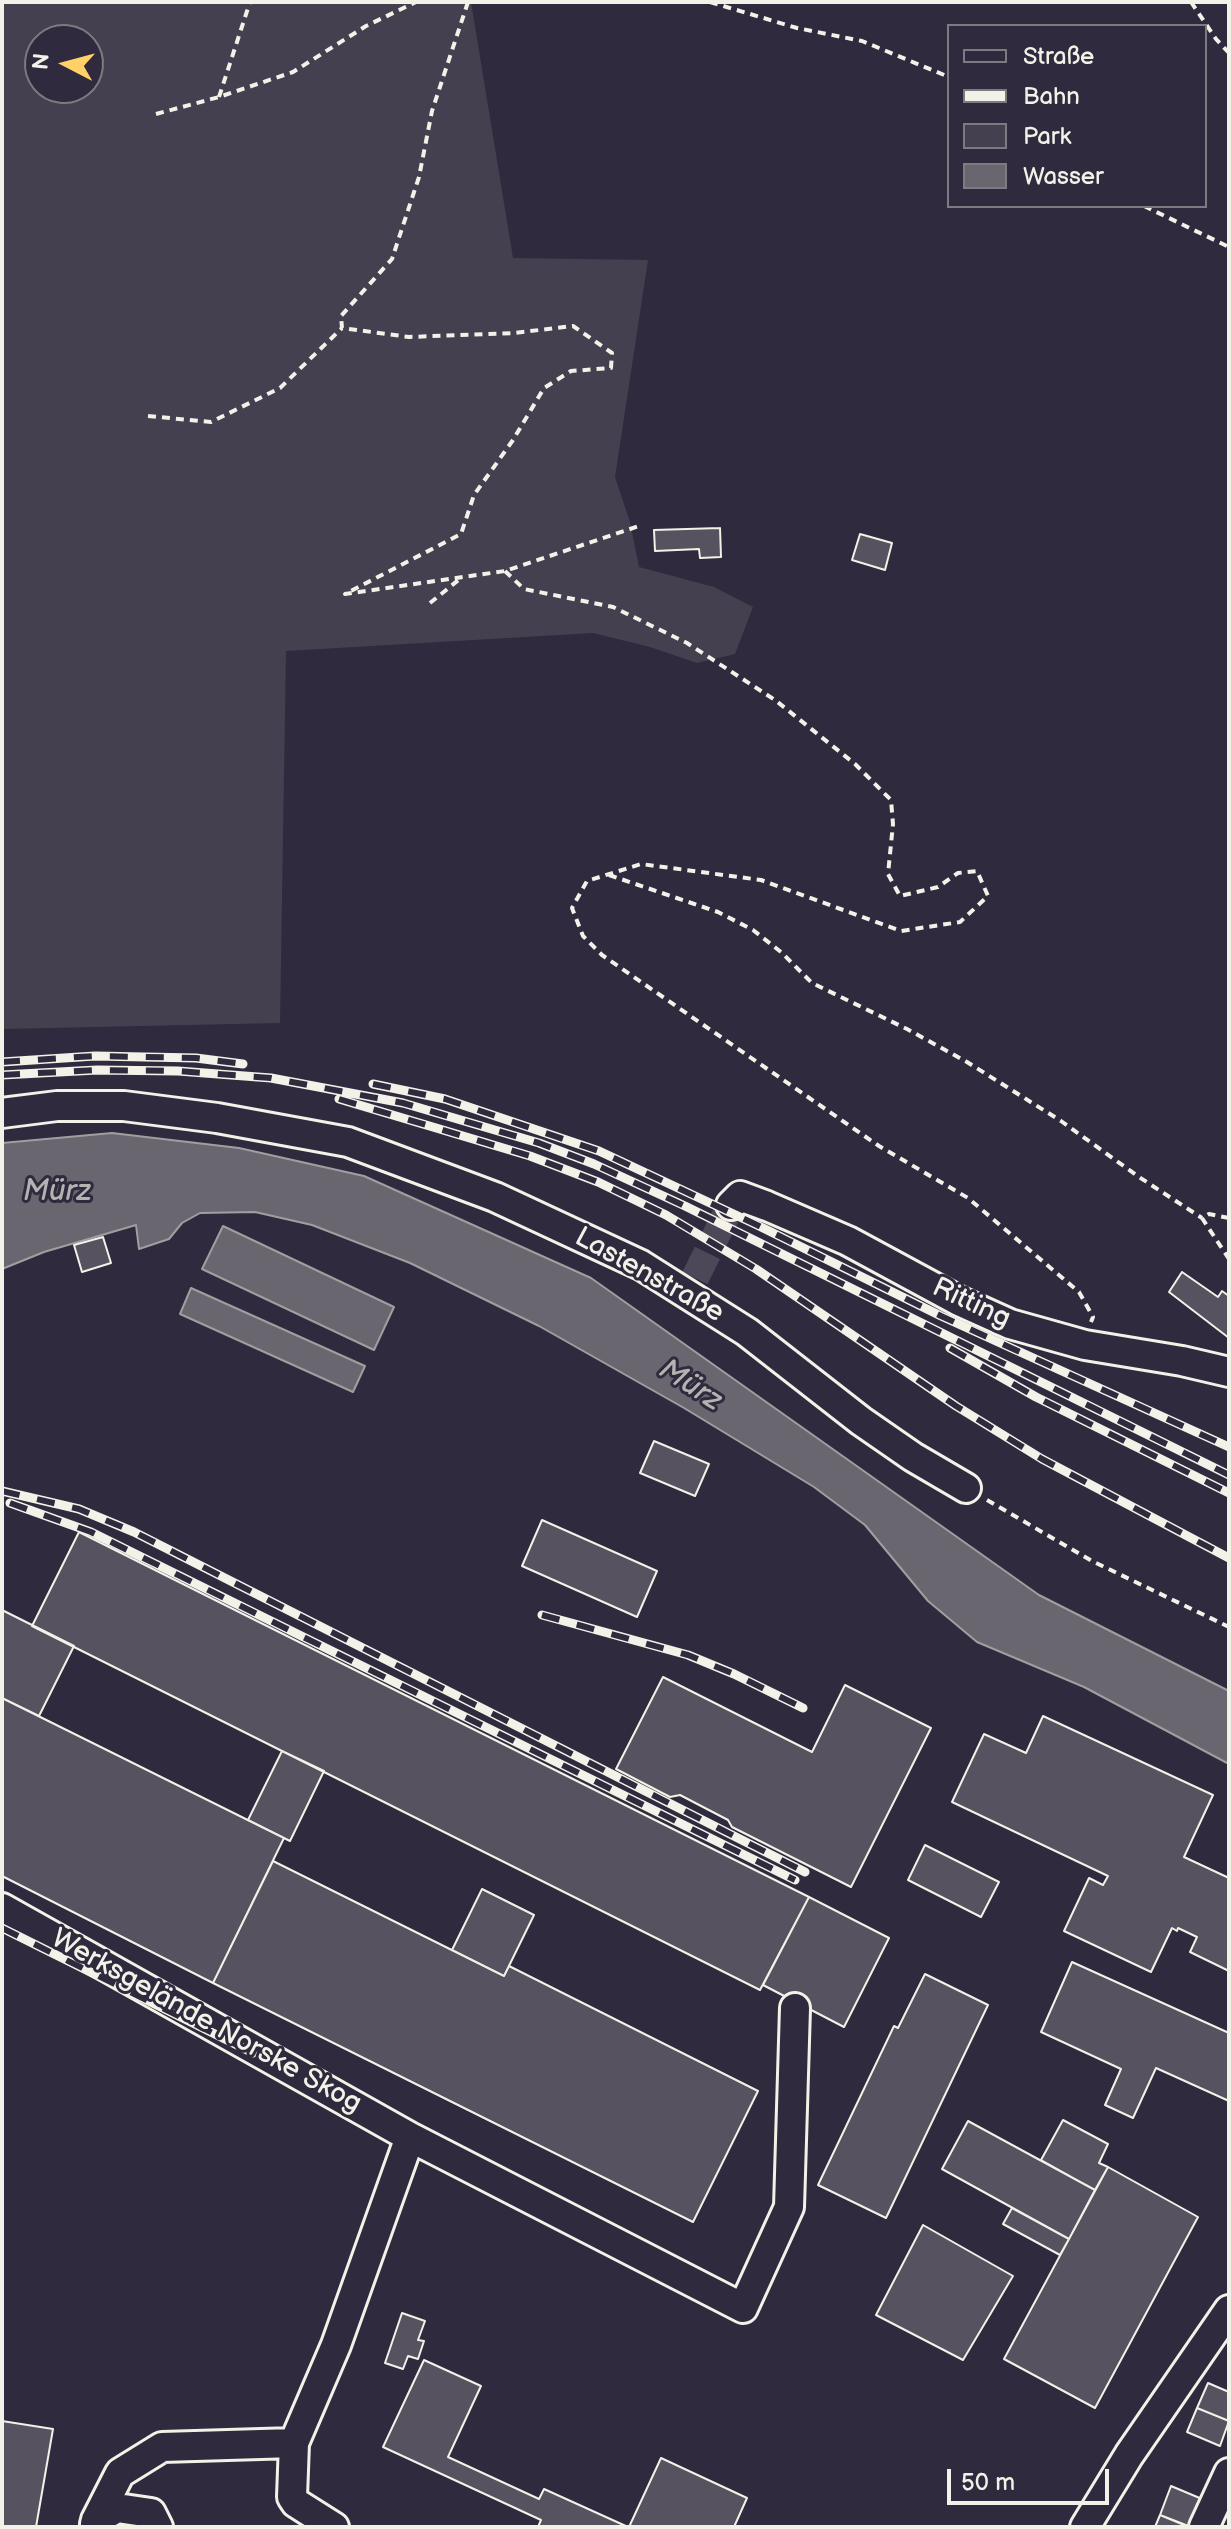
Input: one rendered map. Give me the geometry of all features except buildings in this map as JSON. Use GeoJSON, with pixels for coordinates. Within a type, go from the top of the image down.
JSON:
{"type":"FeatureCollection","features":[{"type":"Feature","properties":{"kind":"street","name":"Lastenstraße"},"geometry":{"type":"LineString","coordinates":[[2,1113],[57,1106],[124,1106],[217,1118],[348,1142],[495,1197],[691,1286],[861,1421],[966,1488]]}},
{"type":"Feature","properties":{"kind":"street","name":"Ritting"},"geometry":{"type":"LineString","coordinates":[[731,1205],[740,1196],[760,1203],[848,1241],[959,1301],[1010,1324],[1085,1345],[1229,1372]]}},
{"type":"Feature","properties":{"kind":"street","name":"Werksgelände Norske Skog"},"geometry":{"type":"LineString","coordinates":[[2,1908],[410,2137],[743,2308],[789,2207],[795,2008]]}},
{"type":"Feature","properties":{"kind":"street"},"geometry":{"type":"LineString","coordinates":[[334,2527],[296,2503],[292,2497],[294,2443],[336,2345],[410,2137]]}},
{"type":"Feature","properties":{"kind":"street"},"geometry":{"type":"LineString","coordinates":[[1085,2527],[1129,2455],[1229,2310]]}},
{"type":"Feature","properties":{"kind":"street"},"geometry":{"type":"LineString","coordinates":[[95,2523],[120,2473],[162,2447],[294,2443]]}},
{"type":"Feature","properties":{"kind":"street"},"geometry":{"type":"LineString","coordinates":[[1204,2527],[1229,2473]]}},
{"type":"Feature","properties":{"kind":"street"},"geometry":{"type":"LineString","coordinates":[[95,2523],[117,2508],[151,2513],[158,2527]]}},
{"type":"Feature","properties":{"kind":"path"},"geometry":{"type":"LineString","coordinates":[[219,97],[250,2]]}},
{"type":"Feature","properties":{"kind":"path"},"geometry":{"type":"LineString","coordinates":[[156,114],[293,72],[366,26],[416,2]]}},
{"type":"Feature","properties":{"kind":"path"},"geometry":{"type":"LineString","coordinates":[[342,328],[341,316],[392,259],[419,177],[432,111],[468,2]]}},
{"type":"Feature","properties":{"kind":"path"},"geometry":{"type":"LineString","coordinates":[[710,2],[797,28],[862,41],[947,76]]}},
{"type":"Feature","properties":{"kind":"path"},"geometry":{"type":"LineString","coordinates":[[1191,2],[1206,24]]}},
{"type":"Feature","properties":{"kind":"path"},"geometry":{"type":"LineString","coordinates":[[1207,26],[1229,53]]}},
{"type":"Feature","properties":{"kind":"path"},"geometry":{"type":"LineString","coordinates":[[1148,208],[1229,247]]}},
{"type":"Feature","properties":{"kind":"path"},"geometry":{"type":"LineString","coordinates":[[342,328],[409,337],[514,333],[573,326],[612,353],[611,368],[571,371],[544,388],[513,440],[474,495],[461,534],[345,594],[505,571],[642,525]]}},
{"type":"Feature","properties":{"kind":"path"},"geometry":{"type":"LineString","coordinates":[[148,416],[211,422],[280,388],[342,328]]}},
{"type":"Feature","properties":{"kind":"path"},"geometry":{"type":"LineString","coordinates":[[505,571],[524,589],[613,607],[687,643],[775,700],[855,764],[891,800],[893,824],[888,874],[900,896],[938,887],[958,873],[977,871],[988,896],[960,922],[901,931],[761,880],[641,864],[587,881],[572,908],[583,936],[602,955],[879,1146],[968,1198],[1079,1292],[1093,1317],[1085,1345]]}},
{"type":"Feature","properties":{"kind":"path"},"geometry":{"type":"LineString","coordinates":[[430,603],[463,576]]}},
{"type":"Feature","properties":{"kind":"path"},"geometry":{"type":"LineString","coordinates":[[607,874],[718,912],[753,930],[812,983],[967,1062],[1061,1121],[1202,1218],[1229,1259]]}},
{"type":"Feature","properties":{"kind":"path"},"geometry":{"type":"LineString","coordinates":[[1202,1218],[1209,1214],[1229,1218]]}},
{"type":"Feature","properties":{"kind":"path"},"geometry":{"type":"LineString","coordinates":[[966,1488],[1092,1561],[1229,1627]]}},
{"type":"Feature","properties":{"kind":"green space"},"geometry":{"type":"Polygon","coordinates":[[[2,2],[471,2],[513,258],[648,260],[615,477],[630,522],[639,567],[714,587],[753,607],[735,654],[697,663],[593,633],[286,651],[280,1023],[2,1029],[2,2]]]}},
{"type":"Feature","properties":{"kind":"water","name":"Mürz"},"geometry":{"type":"Polygon","coordinates":[[[112,1133],[239,1148],[364,1176],[591,1278],[1039,1595],[1229,1691],[1229,1764],[1084,1687],[977,1642],[928,1601],[865,1525],[814,1487],[684,1408],[539,1326],[410,1263],[312,1225],[255,1212],[200,1213],[182,1223],[169,1239],[139,1249],[136,1225],[44,1252],[2,1269],[2,1143],[112,1133]]]}},
{"type":"Feature","properties":{"kind":"water"},"geometry":{"type":"Polygon","coordinates":[[[223,1226],[394,1307],[374,1350],[202,1269],[223,1226]]]}},
{"type":"Feature","properties":{"kind":"water"},"geometry":{"type":"Polygon","coordinates":[[[191,1288],[365,1366],[353,1392],[180,1314],[191,1288]]]}},
{"type":"Feature","properties":{"kind":"tunnel"},"geometry":{"type":"LineString","coordinates":[[695,1278],[731,1205]]}},
{"type":"Feature","properties":{"kind":"railway"},"geometry":{"type":"LineString","coordinates":[[2,1062],[95,1056],[196,1058],[243,1064]]}},
{"type":"Feature","properties":{"kind":"railway"},"geometry":{"type":"LineString","coordinates":[[2,1075],[97,1070],[178,1071],[271,1078],[403,1103],[539,1143],[594,1164],[685,1206],[1229,1475]]}},
{"type":"Feature","properties":{"kind":"railway"},"geometry":{"type":"LineString","coordinates":[[373,1084],[445,1099],[599,1151],[941,1316],[1229,1447]]}},
{"type":"Feature","properties":{"kind":"railway"},"geometry":{"type":"LineString","coordinates":[[339,1099],[530,1156],[598,1182],[666,1215],[756,1269],[956,1406],[1042,1459],[1229,1558]]}},
{"type":"Feature","properties":{"kind":"railway"},"geometry":{"type":"LineString","coordinates":[[950,1348],[1036,1397],[1229,1493]]}},
{"type":"Feature","properties":{"kind":"railway"},"geometry":{"type":"LineString","coordinates":[[2,1491],[79,1509],[134,1532],[805,1872]]}},
{"type":"Feature","properties":{"kind":"railway"},"geometry":{"type":"LineString","coordinates":[[10,1503],[91,1532],[795,1880]]}},
{"type":"Feature","properties":{"kind":"railway"},"geometry":{"type":"LineString","coordinates":[[542,1615],[688,1655],[803,1708]]}},
{"type":"Feature","properties":{"kind":"railway"},"geometry":{"type":"LineString","coordinates":[[2,1928],[253,2053]]}}]}
